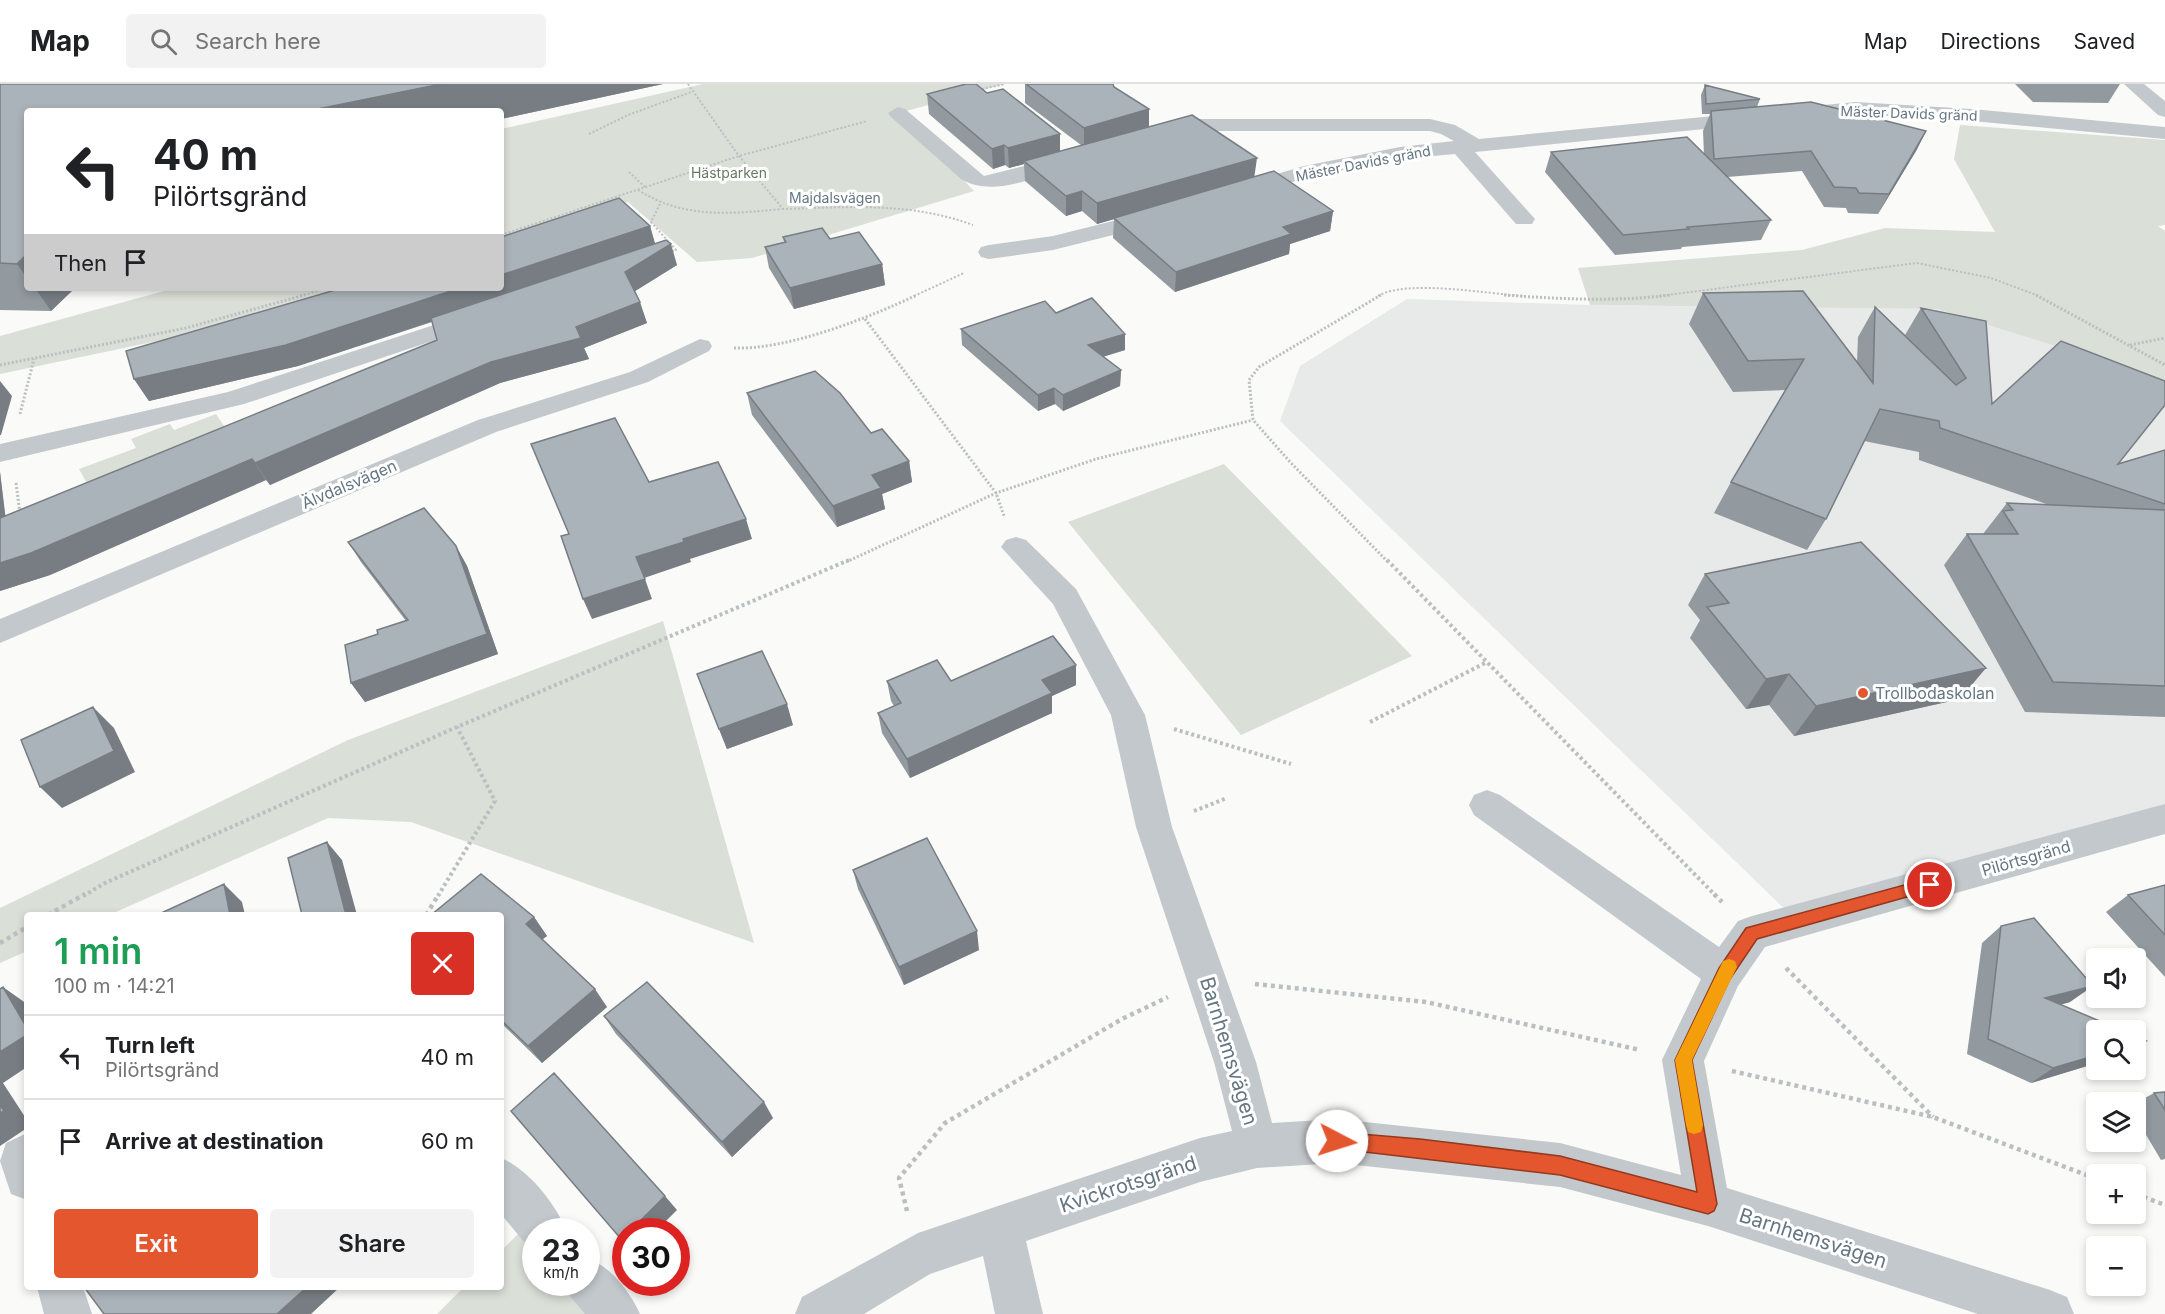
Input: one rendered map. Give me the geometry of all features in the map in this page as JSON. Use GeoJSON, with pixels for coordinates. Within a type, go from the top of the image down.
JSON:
{"type":"FeatureCollection","features":[{"type":"Feature","properties":{"kind":"street"},"geometry":{"type":"LineString","coordinates":[[2133,84],[2165,111]]}},
{"type":"Feature","properties":{"kind":"street","name":"Mäster Davids gränd"},"geometry":{"type":"LineString","coordinates":[[1218,199],[1304,172],[1400,153],[1856,108],[1972,115],[2165,133]]}},
{"type":"Feature","properties":{"kind":"street"},"geometry":{"type":"LineString","coordinates":[[898,113],[968,175],[980,182],[992,182],[1081,157],[1062,143]]}},
{"type":"Feature","properties":{"kind":"street","name":"Mäster Davids gränd"},"geometry":{"type":"LineString","coordinates":[[1150,129],[1171,132],[1195,125],[1430,125],[1448,129],[1466,145],[1524,219]]}},
{"type":"Feature","properties":{"kind":"street"},"geometry":{"type":"LineString","coordinates":[[989,252],[1020,250],[1070,240],[1176,212]]}},
{"type":"Feature","properties":{"kind":"street"},"geometry":{"type":"LineString","coordinates":[[5,452],[235,398],[495,312]]}},
{"type":"Feature","properties":{"kind":"street","name":"Älvdalsvägen"},"geometry":{"type":"LineString","coordinates":[[0,632],[487,426],[639,377],[700,346]]}},
{"type":"Feature","properties":{"kind":"street","name":"Barnhemsvägen"},"geometry":{"type":"LineString","coordinates":[[1016,547],[1065,597],[1128,715],[1154,827],[1207,978],[1234,1062],[1257,1146],[1337,1141],[1420,1148],[1560,1166],[1708,1204],[2050,1314]]}},
{"type":"Feature","properties":{"kind":"street"},"geometry":{"type":"LineString","coordinates":[[1487,805],[1724,974]]}},
{"type":"Feature","properties":{"kind":"street","name":"Pilörtsgränd"},"geometry":{"type":"LineString","coordinates":[[1752,933],[2165,819]]}},
{"type":"Feature","properties":{"kind":"street"},"geometry":{"type":"LineString","coordinates":[[1708,1204],[1683,1060],[1724,974],[1752,933]]}},
{"type":"Feature","properties":{"kind":"street","name":"Kvickrotsgränd"},"geometry":{"type":"LineString","coordinates":[[819,1314],[918,1256],[1200,1160],[1257,1146]]}},
{"type":"Feature","properties":{"kind":"street"},"geometry":{"type":"LineString","coordinates":[[504,1184],[533,1218]]}},
{"type":"Feature","properties":{"kind":"street"},"geometry":{"type":"LineString","coordinates":[[1000,1227],[1019,1314]]}},
{"type":"Feature","properties":{"kind":"street"},"geometry":{"type":"LineString","coordinates":[[600,1296],[616,1314]]}},
{"type":"Feature","properties":{"kind":"path","name":"Majdalsvägen"},"geometry":{"type":"LineString","coordinates":[[688,84],[739,156],[783,209],[915,207],[951,215],[975,226],[989,252]]}},
{"type":"Feature","properties":{"kind":"path"},"geometry":{"type":"LineString","coordinates":[[975,91],[1005,84]]}},
{"type":"Feature","properties":{"kind":"path"},"geometry":{"type":"LineString","coordinates":[[589,134],[628,115],[694,91]]}},
{"type":"Feature","properties":{"kind":"path"},"geometry":{"type":"LineString","coordinates":[[504,234],[739,156],[898,113]]}},
{"type":"Feature","properties":{"kind":"path"},"geometry":{"type":"LineString","coordinates":[[629,172],[645,187]]}},
{"type":"Feature","properties":{"kind":"path"},"geometry":{"type":"LineString","coordinates":[[638,190],[660,204],[701,215],[783,209]]}},
{"type":"Feature","properties":{"kind":"path"},"geometry":{"type":"LineString","coordinates":[[660,204],[651,222],[676,250],[662,255]]}},
{"type":"Feature","properties":{"kind":"path"},"geometry":{"type":"LineString","coordinates":[[700,346],[757,349],[865,319],[962,274],[989,252]]}},
{"type":"Feature","properties":{"kind":"path"},"geometry":{"type":"LineString","coordinates":[[1933,1117],[1290,462],[1253,420],[1249,380],[1259,367],[1387,291],[1416,288],[1561,299],[1645,298],[1917,263],[1991,278],[2037,295],[2165,365]]}},
{"type":"Feature","properties":{"kind":"path"},"geometry":{"type":"LineString","coordinates":[[0,365],[186,328],[318,291]]}},
{"type":"Feature","properties":{"kind":"path"},"geometry":{"type":"LineString","coordinates":[[865,319],[996,493],[1016,547]]}},
{"type":"Feature","properties":{"kind":"path"},"geometry":{"type":"LineString","coordinates":[[2128,345],[2165,338]]}},
{"type":"Feature","properties":{"kind":"path"},"geometry":{"type":"LineString","coordinates":[[21,518],[5,452],[34,359]]}},
{"type":"Feature","properties":{"kind":"path"},"geometry":{"type":"LineString","coordinates":[[53,912],[105,883],[457,727],[890,543],[996,493],[1096,459],[1253,420]]}},
{"type":"Feature","properties":{"kind":"path"},"geometry":{"type":"LineString","coordinates":[[1370,722],[1487,662]]}},
{"type":"Feature","properties":{"kind":"path"},"geometry":{"type":"LineString","coordinates":[[1128,715],[1291,764]]}},
{"type":"Feature","properties":{"kind":"path"},"geometry":{"type":"LineString","coordinates":[[428,912],[495,801],[457,727]]}},
{"type":"Feature","properties":{"kind":"path"},"geometry":{"type":"LineString","coordinates":[[0,943],[24,929]]}},
{"type":"Feature","properties":{"kind":"path"},"geometry":{"type":"LineString","coordinates":[[918,1256],[899,1178],[945,1123],[1122,1019],[1207,978],[1426,1002],[1933,1117],[2086,1175]]}},
{"type":"Feature","properties":{"kind":"path"},"geometry":{"type":"LineString","coordinates":[[2146,1198],[2165,1205]]}},
{"type":"Feature","properties":{"kind":"shaded area","name":"Trollbodaskolan"},"geometry":{"type":"Polygon","coordinates":[[[1407,299],[1590,305],[1937,309],[2071,351],[2165,397],[2165,811],[1798,922],[1280,421],[1300,366],[1407,299]]]}},
{"type":"Feature","properties":{"kind":"green space","name":"Hästparken"},"geometry":{"type":"Polygon","coordinates":[[[703,84],[1005,84],[899,113],[974,191],[752,258],[697,262],[628,202],[504,240],[504,128],[703,84]]]}},
{"type":"Feature","properties":{"kind":"green space"},"geometry":{"type":"Polygon","coordinates":[[[1960,125],[2165,140],[2165,225],[2158,226],[2165,231],[2165,397],[2071,351],[1937,309],[1590,305],[1578,268],[1802,250],[1885,228],[1995,232],[1954,159],[1960,125]]]}},
{"type":"Feature","properties":{"kind":"green space"},"geometry":{"type":"Polygon","coordinates":[[[164,291],[336,291],[210,330],[0,374],[0,336],[164,291]]]}},
{"type":"Feature","properties":{"kind":"green space"},"geometry":{"type":"Polygon","coordinates":[[[216,414],[232,438],[89,487],[79,469],[136,448],[131,439],[170,424],[174,430],[216,414]]]}},
{"type":"Feature","properties":{"kind":"green space"},"geometry":{"type":"Polygon","coordinates":[[[1224,464],[1412,656],[1241,735],[1068,522],[1224,464]]]}},
{"type":"Feature","properties":{"kind":"green space"},"geometry":{"type":"Polygon","coordinates":[[[663,621],[754,943],[411,822],[328,818],[116,912],[24,912],[24,952],[0,963],[0,908],[348,740],[663,621]]]}},
{"type":"Feature","properties":{"kind":"green space"},"geometry":{"type":"Polygon","coordinates":[[[522,1230],[522,1296],[585,1296],[601,1314],[437,1314],[461,1290],[504,1290],[504,1248],[522,1230]]]}},
{"type":"Feature","properties":{"kind":"building"},"geometry":{"type":"Polygon","coordinates":[[[0,84],[441,84],[323,108],[24,108],[24,257],[17,264],[0,263],[0,84]]]}},
{"type":"Feature","properties":{"kind":"building"},"geometry":{"type":"Polygon","coordinates":[[[966,84],[976,84],[987,93],[1003,89],[1060,134],[1008,148],[1004,145],[992,149],[927,94],[966,84]]]}},
{"type":"Feature","properties":{"kind":"building"},"geometry":{"type":"Polygon","coordinates":[[[1026,84],[1113,84],[1114,87],[1149,109],[1084,128],[1026,84]]]}},
{"type":"Feature","properties":{"kind":"building"},"geometry":{"type":"Polygon","coordinates":[[[1705,85],[1760,99],[1706,104],[1705,85]]]}},
{"type":"Feature","properties":{"kind":"building"},"geometry":{"type":"Polygon","coordinates":[[[1811,102],[1926,131],[1889,194],[1859,193],[1856,188],[1834,187],[1811,151],[1714,159],[1711,111],[1811,102]]]}},
{"type":"Feature","properties":{"kind":"building"},"geometry":{"type":"Polygon","coordinates":[[[1192,115],[1257,158],[1097,203],[1082,191],[1066,196],[1024,161],[1192,115]]]}},
{"type":"Feature","properties":{"kind":"building"},"geometry":{"type":"Polygon","coordinates":[[[1687,137],[1771,220],[1623,235],[1551,152],[1687,137]]]}},
{"type":"Feature","properties":{"kind":"building"},"geometry":{"type":"Polygon","coordinates":[[[1274,171],[1333,211],[1283,227],[1291,234],[1176,272],[1114,218],[1274,171]]]}},
{"type":"Feature","properties":{"kind":"building"},"geometry":{"type":"Polygon","coordinates":[[[619,198],[650,226],[504,274],[504,236],[619,198]]]}},
{"type":"Feature","properties":{"kind":"building"},"geometry":{"type":"Polygon","coordinates":[[[822,228],[830,239],[859,232],[882,264],[790,288],[765,247],[786,242],[783,237],[822,228]]]}},
{"type":"Feature","properties":{"kind":"building"},"geometry":{"type":"Polygon","coordinates":[[[666,240],[671,244],[625,272],[640,302],[576,327],[581,338],[491,362],[255,463],[252,459],[31,553],[0,563],[0,518],[437,340],[431,318],[666,240]]]}},
{"type":"Feature","properties":{"kind":"building"},"geometry":{"type":"Polygon","coordinates":[[[332,291],[451,291],[286,345],[134,379],[126,351],[332,291]]]}},
{"type":"Feature","properties":{"kind":"building"},"geometry":{"type":"Polygon","coordinates":[[[1803,291],[1873,383],[1875,307],[1956,385],[1966,378],[1921,308],[1986,321],[1992,404],[2061,341],[2165,381],[2165,405],[2118,464],[2165,450],[2165,504],[1940,428],[1939,421],[1880,409],[1826,519],[1731,482],[1804,359],[1748,361],[1703,293],[1803,291]]]}},
{"type":"Feature","properties":{"kind":"building"},"geometry":{"type":"Polygon","coordinates":[[[1092,298],[1125,334],[1088,345],[1121,370],[1063,395],[1054,388],[1038,395],[961,329],[1045,301],[1056,313],[1092,298]]]}},
{"type":"Feature","properties":{"kind":"building"},"geometry":{"type":"Polygon","coordinates":[[[815,371],[840,393],[871,433],[882,429],[909,461],[872,475],[881,488],[833,506],[747,393],[815,371]]]}},
{"type":"Feature","properties":{"kind":"building"},"geometry":{"type":"Polygon","coordinates":[[[615,418],[649,482],[718,462],[746,519],[636,557],[645,579],[583,599],[561,536],[569,534],[531,444],[615,418]]]}},
{"type":"Feature","properties":{"kind":"building"},"geometry":{"type":"Polygon","coordinates":[[[2007,503],[2165,510],[2165,686],[2053,682],[1967,534],[2018,534],[2003,511],[2013,510],[2007,503]]]}},
{"type":"Feature","properties":{"kind":"building"},"geometry":{"type":"Polygon","coordinates":[[[424,508],[456,546],[487,634],[351,683],[345,645],[378,634],[377,630],[408,620],[348,542],[424,508]]]}},
{"type":"Feature","properties":{"kind":"building"},"geometry":{"type":"Polygon","coordinates":[[[1861,542],[1986,668],[1816,706],[1789,674],[1766,679],[1707,607],[1729,603],[1705,574],[1861,542]]]}},
{"type":"Feature","properties":{"kind":"building"},"geometry":{"type":"Polygon","coordinates":[[[1053,636],[1076,665],[1042,680],[1052,693],[907,759],[878,713],[901,703],[887,681],[937,660],[951,681],[1053,636]]]}},
{"type":"Feature","properties":{"kind":"building"},"geometry":{"type":"Polygon","coordinates":[[[762,651],[787,704],[719,729],[697,674],[762,651]]]}},
{"type":"Feature","properties":{"kind":"building"},"geometry":{"type":"Polygon","coordinates":[[[93,707],[114,751],[40,787],[21,740],[93,707]]]}},
{"type":"Feature","properties":{"kind":"building"},"geometry":{"type":"Polygon","coordinates":[[[927,838],[977,931],[899,967],[853,870],[927,838]]]}},
{"type":"Feature","properties":{"kind":"building"},"geometry":{"type":"Polygon","coordinates":[[[327,842],[345,912],[301,912],[288,858],[327,842]]]}},
{"type":"Feature","properties":{"kind":"building"},"geometry":{"type":"Polygon","coordinates":[[[481,874],[534,917],[526,924],[595,989],[528,1046],[504,1023],[504,912],[435,912],[481,874]]]}},
{"type":"Feature","properties":{"kind":"building"},"geometry":{"type":"Polygon","coordinates":[[[224,884],[229,912],[163,912],[224,884]]]}},
{"type":"Feature","properties":{"kind":"building"},"geometry":{"type":"Polygon","coordinates":[[[2165,885],[2165,935],[2128,895],[2165,885]]]}},
{"type":"Feature","properties":{"kind":"building"},"geometry":{"type":"Polygon","coordinates":[[[2034,918],[2086,978],[2086,988],[2045,998],[2097,1020],[2086,1020],[2086,1058],[2053,1068],[1988,1039],[2001,926],[2034,918]]]}},
{"type":"Feature","properties":{"kind":"building"},"geometry":{"type":"Polygon","coordinates":[[[647,982],[764,1102],[722,1142],[604,1016],[647,982]]]}},
{"type":"Feature","properties":{"kind":"building"},"geometry":{"type":"Polygon","coordinates":[[[3,987],[24,1023],[24,1037],[0,1052],[0,989],[3,987]]]}},
{"type":"Feature","properties":{"kind":"building"},"geometry":{"type":"Polygon","coordinates":[[[554,1073],[665,1196],[643,1218],[612,1218],[612,1229],[511,1111],[554,1073]]]}},
{"type":"Feature","properties":{"kind":"building"},"geometry":{"type":"Polygon","coordinates":[[[2165,1092],[2165,1110],[2154,1093],[2165,1092]]]}},
{"type":"Feature","properties":{"kind":"building"},"geometry":{"type":"Polygon","coordinates":[[[86,1290],[304,1290],[277,1314],[104,1314],[86,1290]]]}},
{"type":"Feature","properties":{"kind":"slow traffic"},"geometry":{"type":"LineString","coordinates":[[1694,1125],[1683,1060],[1729,967]]}},
{"type":"Feature","properties":{"kind":"place","name":"Trollbodaskolan"},"geometry":{"type":"Point","coordinates":[1863,693]}},
{"type":"Feature","properties":{"kind":"route"},"geometry":{"type":"LineString","coordinates":[[1337,1141],[1420,1148],[1560,1166],[1708,1204],[1683,1060],[1724,974],[1752,933],[1930,885]]}}]}
